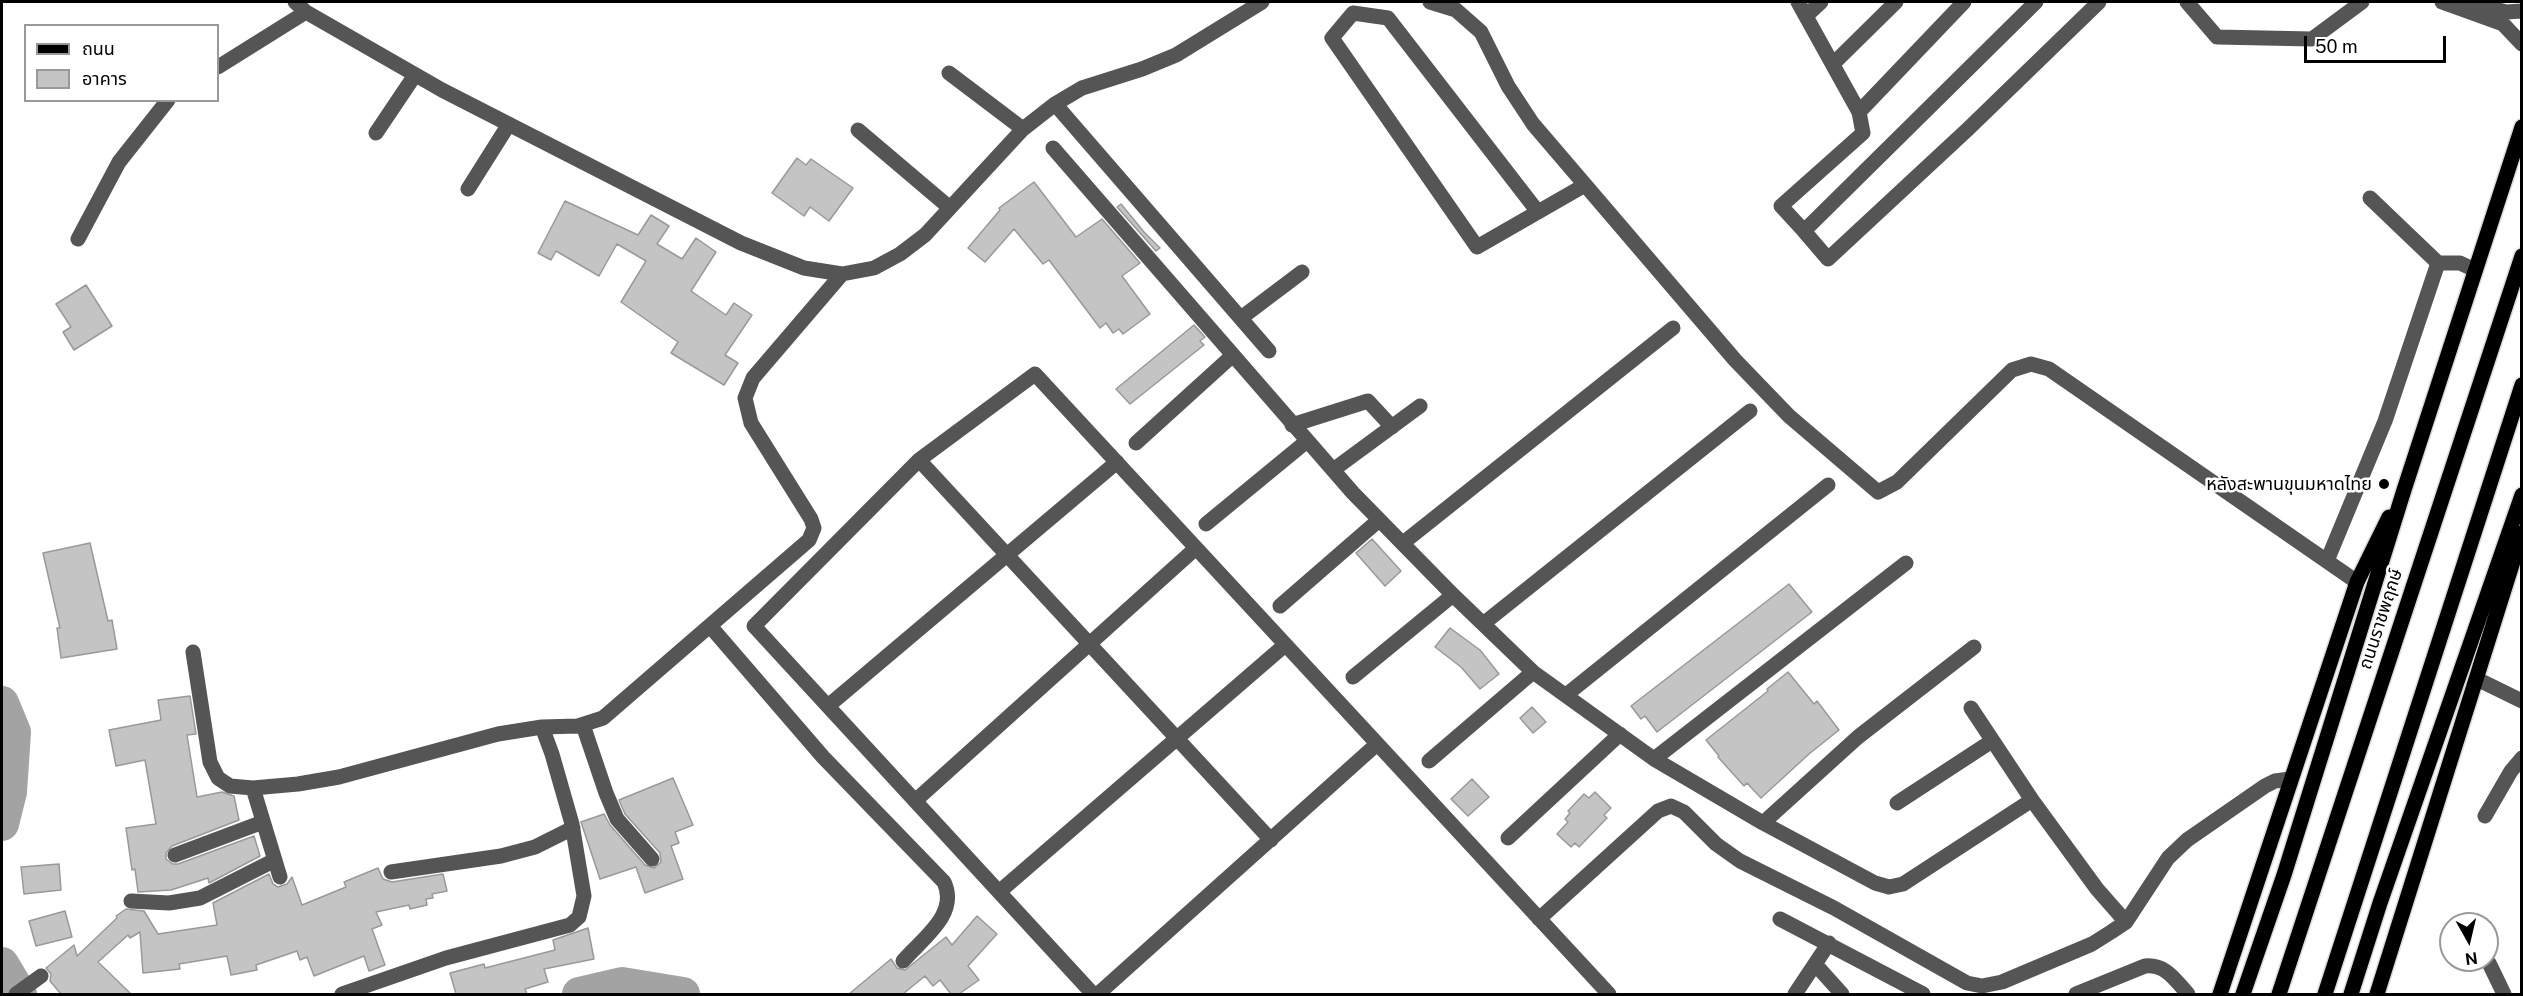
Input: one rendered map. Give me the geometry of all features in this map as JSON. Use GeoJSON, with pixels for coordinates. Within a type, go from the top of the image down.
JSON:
{"type":"FeatureCollection","features":[{"type":"Feature","properties":{"kind":"main road","name":"ถนนราชพฤกษ์"},"geometry":{"type":"LineString","coordinates":[[2243,994],[2284,875],[2404,490],[2522,127]]}},
{"type":"Feature","properties":{"kind":"main road","name":"ถนนราชพฤกษ์"},"geometry":{"type":"LineString","coordinates":[[2279,994],[2522,256]]}},
{"type":"Feature","properties":{"kind":"main road"},"geometry":{"type":"LineString","coordinates":[[2325,994],[2522,385]]}},
{"type":"Feature","properties":{"kind":"main road"},"geometry":{"type":"LineString","coordinates":[[2501,446],[2522,412]]}},
{"type":"Feature","properties":{"kind":"main road","name":"ถนนราชพฤกษ์"},"geometry":{"type":"LineString","coordinates":[[2220,994],[2357,582],[2404,490]]}},
{"type":"Feature","properties":{"kind":"main road"},"geometry":{"type":"LineString","coordinates":[[2350,994],[2522,495]]}},
{"type":"Feature","properties":{"kind":"main road"},"geometry":{"type":"LineString","coordinates":[[2377,994],[2522,533]]}},
{"type":"Feature","properties":{"kind":"street"},"geometry":{"type":"LineString","coordinates":[[219,67],[300,7],[415,75],[741,243],[804,268],[842,274],[874,268],[900,254],[925,235],[1023,129],[1055,104],[1082,88],[1142,69],[1176,55],[1262,2]]}},
{"type":"Feature","properties":{"kind":"street"},"geometry":{"type":"LineString","coordinates":[[1430,2],[1456,10],[1481,32],[1508,86],[1533,124],[1735,360],[1789,416],[1878,492],[1897,482],[2012,370],[2031,364],[2049,369],[2357,582]]}},
{"type":"Feature","properties":{"kind":"street"},"geometry":{"type":"LineString","coordinates":[[1797,2],[1859,112],[1863,133],[1781,206],[1828,259],[1968,129],[2099,2]]}},
{"type":"Feature","properties":{"kind":"street"},"geometry":{"type":"LineString","coordinates":[[1806,16],[1821,2]]}},
{"type":"Feature","properties":{"kind":"street"},"geometry":{"type":"LineString","coordinates":[[1833,64],[1896,2]]}},
{"type":"Feature","properties":{"kind":"street"},"geometry":{"type":"LineString","coordinates":[[1859,112],[1964,2]]}},
{"type":"Feature","properties":{"kind":"street"},"geometry":{"type":"LineString","coordinates":[[1804,231],[2036,2]]}},
{"type":"Feature","properties":{"kind":"street"},"geometry":{"type":"LineString","coordinates":[[2175,2],[2188,2],[2217,37],[2312,39],[2362,2]]}},
{"type":"Feature","properties":{"kind":"street"},"geometry":{"type":"LineString","coordinates":[[2442,2],[2503,24],[2522,44]]}},
{"type":"Feature","properties":{"kind":"street"},"geometry":{"type":"LineString","coordinates":[[2469,2],[2506,12],[2522,12]]}},
{"type":"Feature","properties":{"kind":"street"},"geometry":{"type":"LineString","coordinates":[[1538,212],[1388,18],[1353,13],[1332,38],[1477,247],[1586,185]]}},
{"type":"Feature","properties":{"kind":"street"},"geometry":{"type":"LineString","coordinates":[[949,73],[1023,129]]}},
{"type":"Feature","properties":{"kind":"street"},"geometry":{"type":"LineString","coordinates":[[376,133],[415,75]]}},
{"type":"Feature","properties":{"kind":"street"},"geometry":{"type":"LineString","coordinates":[[78,239],[119,162],[166,102]]}},
{"type":"Feature","properties":{"kind":"street"},"geometry":{"type":"LineString","coordinates":[[1055,104],[1269,351]]}},
{"type":"Feature","properties":{"kind":"street"},"geometry":{"type":"LineString","coordinates":[[468,189],[509,124]]}},
{"type":"Feature","properties":{"kind":"street"},"geometry":{"type":"LineString","coordinates":[[858,130],[950,208]]}},
{"type":"Feature","properties":{"kind":"street"},"geometry":{"type":"LineString","coordinates":[[1053,148],[1292,425],[1379,520],[1533,672],[1654,759],[1763,823],[1875,883],[1889,887],[1903,884],[2032,800]]}},
{"type":"Feature","properties":{"kind":"street"},"geometry":{"type":"LineString","coordinates":[[2370,198],[2438,263],[2460,263],[2475,270]]}},
{"type":"Feature","properties":{"kind":"street"},"geometry":{"type":"LineString","coordinates":[[2327,561],[2385,421],[2438,263]]}},
{"type":"Feature","properties":{"kind":"street"},"geometry":{"type":"LineString","coordinates":[[1241,318],[1302,272]]}},
{"type":"Feature","properties":{"kind":"street"},"geometry":{"type":"LineString","coordinates":[[193,652],[210,762],[218,778],[230,786],[253,788],[339,777],[462,743],[542,727],[584,725],[603,718],[809,540],[814,528],[811,519],[751,423],[745,398],[753,378],[842,274]]}},
{"type":"Feature","properties":{"kind":"street"},"geometry":{"type":"LineString","coordinates":[[1403,543],[1673,328]]}},
{"type":"Feature","properties":{"kind":"street"},"geometry":{"type":"LineString","coordinates":[[1136,443],[1232,356]]}},
{"type":"Feature","properties":{"kind":"street"},"geometry":{"type":"LineString","coordinates":[[1093,994],[754,626],[919,460],[1035,374],[1609,994]]}},
{"type":"Feature","properties":{"kind":"street"},"geometry":{"type":"LineString","coordinates":[[1292,425],[1368,401],[1392,427]]}},
{"type":"Feature","properties":{"kind":"street"},"geometry":{"type":"LineString","coordinates":[[1333,470],[1420,406]]}},
{"type":"Feature","properties":{"kind":"street"},"geometry":{"type":"LineString","coordinates":[[1483,624],[1750,411]]}},
{"type":"Feature","properties":{"kind":"street"},"geometry":{"type":"LineString","coordinates":[[1206,524],[1307,441]]}},
{"type":"Feature","properties":{"kind":"street"},"geometry":{"type":"LineString","coordinates":[[919,460],[1271,840]]}},
{"type":"Feature","properties":{"kind":"street"},"geometry":{"type":"LineString","coordinates":[[828,706],[1117,462]]}},
{"type":"Feature","properties":{"kind":"street"},"geometry":{"type":"LineString","coordinates":[[1566,695],[1828,485]]}},
{"type":"Feature","properties":{"kind":"street"},"geometry":{"type":"LineString","coordinates":[[1280,606],[1379,520]]}},
{"type":"Feature","properties":{"kind":"street"},"geometry":{"type":"LineString","coordinates":[[915,801],[1196,548]]}},
{"type":"Feature","properties":{"kind":"street"},"geometry":{"type":"LineString","coordinates":[[1654,759],[1906,563]]}},
{"type":"Feature","properties":{"kind":"street"},"geometry":{"type":"LineString","coordinates":[[1353,677],[1453,595]]}},
{"type":"Feature","properties":{"kind":"street"},"geometry":{"type":"LineString","coordinates":[[710,626],[823,756],[944,882],[949,893],[949,903],[944,916],[903,961]]}},
{"type":"Feature","properties":{"kind":"street"},"geometry":{"type":"LineString","coordinates":[[999,892],[1285,645]]}},
{"type":"Feature","properties":{"kind":"street"},"geometry":{"type":"LineString","coordinates":[[1763,823],[1858,737],[1974,646]]}},
{"type":"Feature","properties":{"kind":"street"},"geometry":{"type":"LineString","coordinates":[[1429,761],[1533,672]]}},
{"type":"Feature","properties":{"kind":"street"},"geometry":{"type":"LineString","coordinates":[[2477,680],[2522,701]]}},
{"type":"Feature","properties":{"kind":"street"},"geometry":{"type":"LineString","coordinates":[[1971,708],[2032,800],[2097,889],[2126,922]]}},
{"type":"Feature","properties":{"kind":"street"},"geometry":{"type":"LineString","coordinates":[[584,725],[606,794],[617,819],[652,859]]}},
{"type":"Feature","properties":{"kind":"street"},"geometry":{"type":"LineString","coordinates":[[342,994],[446,958],[570,925],[579,917],[584,896],[573,828],[542,727]]}},
{"type":"Feature","properties":{"kind":"street"},"geometry":{"type":"LineString","coordinates":[[1508,838],[1620,734]]}},
{"type":"Feature","properties":{"kind":"street"},"geometry":{"type":"LineString","coordinates":[[1897,803],[1992,741]]}},
{"type":"Feature","properties":{"kind":"street"},"geometry":{"type":"LineString","coordinates":[[1098,994],[1377,744]]}},
{"type":"Feature","properties":{"kind":"street"},"geometry":{"type":"LineString","coordinates":[[2485,816],[2511,771],[2522,758]]}},
{"type":"Feature","properties":{"kind":"street"},"geometry":{"type":"LineString","coordinates":[[1539,919],[1658,811],[1671,806],[1684,812],[1716,843],[1740,861],[1834,908],[1967,983],[1982,986],[2002,982],[2092,945],[2126,922],[2168,858],[2187,840],[2265,786],[2275,781],[2290,779]]}},
{"type":"Feature","properties":{"kind":"street"},"geometry":{"type":"LineString","coordinates":[[253,788],[280,877]]}},
{"type":"Feature","properties":{"kind":"street"},"geometry":{"type":"LineString","coordinates":[[175,855],[263,822]]}},
{"type":"Feature","properties":{"kind":"street"},"geometry":{"type":"LineString","coordinates":[[391,872],[471,861],[535,847],[573,828]]}},
{"type":"Feature","properties":{"kind":"street"},"geometry":{"type":"LineString","coordinates":[[131,901],[169,903],[201,898],[275,860]]}},
{"type":"Feature","properties":{"kind":"street"},"geometry":{"type":"LineString","coordinates":[[1780,919],[1828,944],[1899,988],[1923,994]]}},
{"type":"Feature","properties":{"kind":"street"},"geometry":{"type":"LineString","coordinates":[[1795,994],[1828,944]]}},
{"type":"Feature","properties":{"kind":"street"},"geometry":{"type":"LineString","coordinates":[[1815,964],[1842,994]]}},
{"type":"Feature","properties":{"kind":"street"},"geometry":{"type":"LineString","coordinates":[[2076,994],[2145,966],[2154,965],[2163,967],[2188,994]]}},
{"type":"Feature","properties":{"kind":"street"},"geometry":{"type":"LineString","coordinates":[[2493,972],[2504,994]]}},
{"type":"Feature","properties":{"kind":"street"},"geometry":{"type":"LineString","coordinates":[[16,994],[39,978]]}},
{"type":"Feature","properties":{"kind":"building"},"geometry":{"type":"Polygon","coordinates":[[[797,158],[806,165],[811,159],[853,188],[829,221],[810,207],[804,216],[772,193],[797,158]]]}},
{"type":"Feature","properties":{"kind":"building"},"geometry":{"type":"Polygon","coordinates":[[[1034,182],[1076,237],[1102,219],[1140,263],[1122,276],[1150,314],[1123,334],[1119,329],[1113,333],[1106,323],[1100,328],[1049,260],[1043,264],[1014,229],[985,262],[968,248],[1000,210],[999,208],[1034,182]]]}},
{"type":"Feature","properties":{"kind":"building"},"geometry":{"type":"Polygon","coordinates":[[[565,201],[638,235],[651,215],[669,226],[657,244],[682,259],[696,238],[716,252],[691,291],[726,315],[734,303],[752,315],[725,355],[738,363],[724,385],[671,353],[678,342],[621,302],[646,261],[617,244],[599,276],[556,251],[551,260],[538,253],[565,201]]]}},
{"type":"Feature","properties":{"kind":"building"},"geometry":{"type":"Polygon","coordinates":[[[1121,204],[1160,248],[1156,251],[1117,207],[1121,204]]]}},
{"type":"Feature","properties":{"kind":"building"},"geometry":{"type":"Polygon","coordinates":[[[86,285],[112,326],[74,350],[63,332],[71,327],[56,304],[86,285]]]}},
{"type":"Feature","properties":{"kind":"building"},"geometry":{"type":"Polygon","coordinates":[[[1194,325],[1205,337],[1200,341],[1204,345],[1130,404],[1116,389],[1194,325]]]}},
{"type":"Feature","properties":{"kind":"building"},"geometry":{"type":"Polygon","coordinates":[[[1372,539],[1401,571],[1385,586],[1356,553],[1372,539]]]}},
{"type":"Feature","properties":{"kind":"building"},"geometry":{"type":"Polygon","coordinates":[[[90,543],[108,621],[112,620],[117,649],[61,658],[57,628],[60,628],[43,553],[90,543]]]}},
{"type":"Feature","properties":{"kind":"building"},"geometry":{"type":"Polygon","coordinates":[[[1789,584],[1812,612],[1657,732],[1645,716],[1641,719],[1631,706],[1789,584]]]}},
{"type":"Feature","properties":{"kind":"building"},"geometry":{"type":"Polygon","coordinates":[[[1450,628],[1480,650],[1499,674],[1480,689],[1461,667],[1435,647],[1450,628]]]}},
{"type":"Feature","properties":{"kind":"building"},"geometry":{"type":"Polygon","coordinates":[[[1788,672],[1814,704],[1817,701],[1839,730],[1761,798],[1747,783],[1744,786],[1706,740],[1768,691],[1767,689],[1788,672]]]}},
{"type":"Feature","properties":{"kind":"building"},"geometry":{"type":"Polygon","coordinates":[[[190,696],[196,734],[187,735],[197,797],[222,792],[234,796],[239,820],[172,846],[166,853],[166,859],[173,864],[178,864],[254,836],[260,856],[209,883],[208,878],[171,890],[138,892],[135,869],[132,870],[126,828],[156,824],[145,760],[116,766],[109,730],[161,720],[158,700],[190,696]]]}},
{"type":"Feature","properties":{"kind":"building"},"geometry":{"type":"Polygon","coordinates":[[[1532,707],[1546,722],[1533,733],[1520,718],[1532,707]]]}},
{"type":"Feature","properties":{"kind":"building"},"geometry":{"type":"Polygon","coordinates":[[[673,778],[693,825],[675,832],[679,843],[671,846],[683,879],[645,893],[636,867],[600,879],[581,822],[604,814],[610,825],[645,865],[654,868],[661,862],[660,853],[625,814],[619,800],[673,778]]]}},
{"type":"Feature","properties":{"kind":"building"},"geometry":{"type":"Polygon","coordinates":[[[1472,779],[1489,797],[1468,816],[1451,799],[1472,779]]]}},
{"type":"Feature","properties":{"kind":"building"},"geometry":{"type":"Polygon","coordinates":[[[1595,792],[1611,808],[1604,815],[1607,818],[1579,847],[1575,843],[1571,847],[1557,834],[1568,822],[1565,819],[1570,813],[1568,811],[1584,794],[1589,798],[1595,792]]]}},
{"type":"Feature","properties":{"kind":"building"},"geometry":{"type":"Polygon","coordinates":[[[59,864],[61,890],[24,894],[21,867],[59,864]]]}},
{"type":"Feature","properties":{"kind":"building"},"geometry":{"type":"Polygon","coordinates":[[[378,868],[383,879],[392,882],[443,874],[447,891],[432,894],[433,898],[426,899],[427,905],[410,909],[409,905],[376,912],[382,925],[372,929],[385,965],[369,971],[364,956],[314,976],[307,957],[300,960],[297,951],[256,965],[257,970],[231,975],[227,956],[179,964],[180,969],[143,973],[140,932],[130,938],[128,935],[98,962],[131,994],[61,994],[50,981],[51,974],[46,968],[74,945],[77,956],[117,918],[116,916],[126,909],[144,911],[158,934],[217,925],[213,903],[269,874],[273,884],[278,887],[287,884],[292,877],[302,905],[346,887],[344,882],[378,868]]]}},
{"type":"Feature","properties":{"kind":"building"},"geometry":{"type":"Polygon","coordinates":[[[65,911],[72,937],[36,946],[29,921],[65,911]]]}},
{"type":"Feature","properties":{"kind":"building"},"geometry":{"type":"Polygon","coordinates":[[[977,916],[997,934],[968,966],[979,980],[959,994],[951,994],[940,980],[933,986],[925,976],[903,994],[849,994],[891,959],[897,968],[905,970],[946,937],[952,945],[977,916]]]}},
{"type":"Feature","properties":{"kind":"building"},"geometry":{"type":"Polygon","coordinates":[[[588,928],[594,959],[544,969],[548,982],[525,989],[527,994],[456,994],[450,973],[484,964],[485,968],[555,950],[553,940],[588,928]]]}},
{"type":"Feature","properties":{"kind":"waterway"},"geometry":{"type":"LineString","coordinates":[[2,703],[14,732],[10,792],[2,824]]}},
{"type":"Feature","properties":{"kind":"waterway"},"geometry":{"type":"LineString","coordinates":[[2,964],[20,994]]}},
{"type":"Feature","properties":{"kind":"waterway"},"geometry":{"type":"LineString","coordinates":[[579,994],[622,984],[683,994]]}},
{"type":"Feature","properties":{"kind":"place","name":"หลังสะพานขุนมหาดไทย"},"geometry":{"type":"Point","coordinates":[2384,484]}}]}
